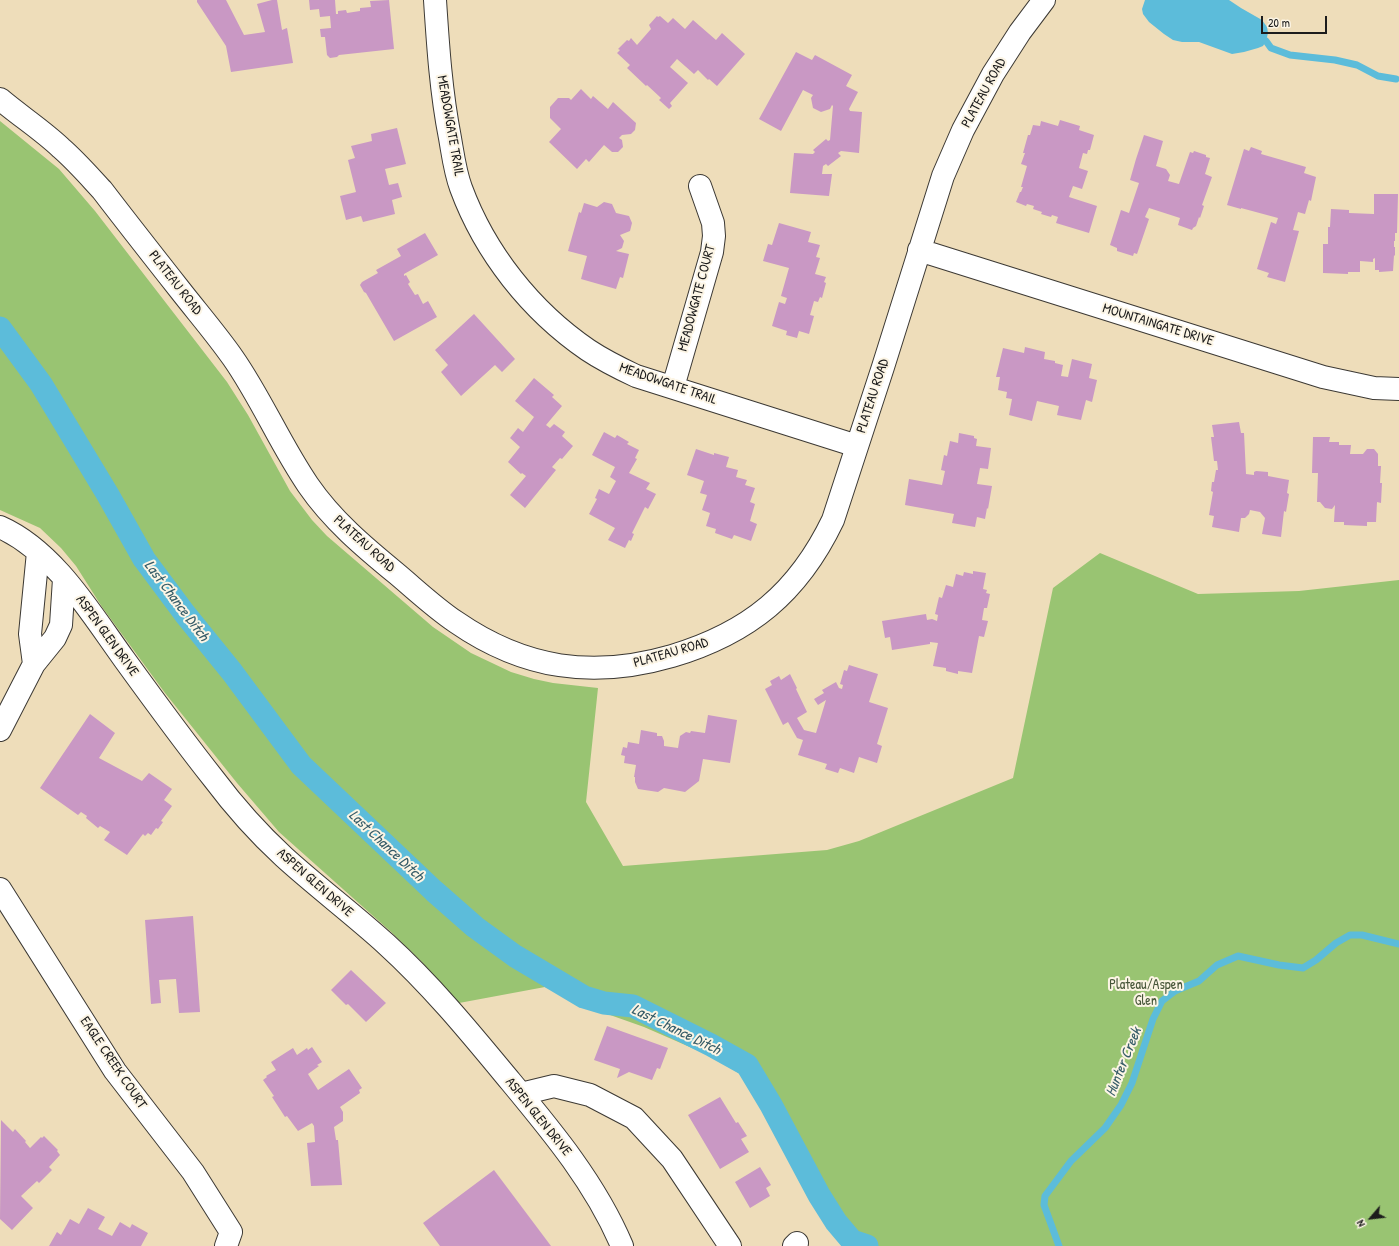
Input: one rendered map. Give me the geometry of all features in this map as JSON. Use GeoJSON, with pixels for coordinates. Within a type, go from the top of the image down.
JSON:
{"type":"FeatureCollection","features":[{"type":"Feature","properties":{"kind":"street","name":"MEADOWGATE TRAIL"},"geometry":{"type":"LineString","coordinates":[[434,0],[444,105],[453,156],[461,187],[475,220],[492,251],[513,280],[535,305],[563,331],[588,350],[615,366],[636,376],[857,446]]}},
{"type":"Feature","properties":{"kind":"street","name":"PLATEAU ROAD"},"geometry":{"type":"LineString","coordinates":[[0,100],[61,148],[82,167],[102,190],[233,358],[256,394],[308,485],[337,521],[362,545],[455,622],[513,653],[535,660],[575,668],[631,665],[685,652],[726,635],[749,622],[782,595],[822,544],[833,520],[883,368],[942,176],[963,130],[1001,61],[1044,0]]}},
{"type":"Feature","properties":{"kind":"street","name":"MEADOWGATE COURT"},"geometry":{"type":"LineString","coordinates":[[673,387],[712,252],[714,236],[713,223],[700,186]]}},
{"type":"Feature","properties":{"kind":"street","name":"MOUNTAINGATE DRIVE"},"geometry":{"type":"LineString","coordinates":[[919,250],[1323,376],[1374,388],[1399,389]]}},
{"type":"Feature","properties":{"kind":"street","name":"ASPEN GLEN DRIVE"},"geometry":{"type":"LineString","coordinates":[[0,527],[20,538],[38,552],[64,579],[214,780],[261,834],[284,857],[386,944],[430,987],[549,1128],[591,1187],[616,1230],[622,1246]]}},
{"type":"Feature","properties":{"kind":"street"},"geometry":{"type":"LineString","coordinates":[[34,664],[30,634],[38,552]]}},
{"type":"Feature","properties":{"kind":"street"},"geometry":{"type":"LineString","coordinates":[[0,730],[34,664],[55,638],[61,625],[64,579]]}},
{"type":"Feature","properties":{"kind":"street","name":"EAGLE CREEK COURT"},"geometry":{"type":"LineString","coordinates":[[0,889],[115,1071],[193,1172],[229,1239]]}},
{"type":"Feature","properties":{"kind":"street"},"geometry":{"type":"LineString","coordinates":[[521,1094],[554,1086],[590,1094],[634,1118],[672,1159],[730,1246]]}},
{"type":"Feature","properties":{"kind":"green space","name":"Plateau/Aspen Glen"},"geometry":{"type":"Polygon","coordinates":[[[0,121],[59,169],[95,211],[227,382],[248,415],[290,491],[312,520],[327,536],[433,627],[471,653],[511,672],[534,679],[553,683],[598,688],[586,802],[623,866],[827,850],[859,841],[1013,778],[1053,588],[1100,553],[1198,594],[1299,591],[1399,580],[1399,1246],[844,1246],[824,1222],[747,1083],[740,1074],[715,1058],[644,1027],[596,1010],[545,987],[459,1003],[421,961],[390,931],[279,832],[237,783],[165,693],[102,607],[76,566],[61,548],[40,528],[0,510],[0,121]]]}},
{"type":"Feature","properties":{"kind":"water"},"geometry":{"type":"Polygon","coordinates":[[[1145,0],[1229,0],[1262,20],[1267,27],[1268,33],[1266,41],[1263,46],[1258,48],[1232,54],[1199,42],[1182,42],[1173,40],[1149,22],[1143,14],[1142,9],[1145,0]]]}},
{"type":"Feature","properties":{"kind":"building"},"geometry":{"type":"Polygon","coordinates":[[[197,0],[226,0],[244,35],[265,32],[257,4],[277,0],[282,30],[287,28],[293,63],[231,72],[226,46],[197,0]]]}},
{"type":"Feature","properties":{"kind":"building"},"geometry":{"type":"Polygon","coordinates":[[[309,0],[335,0],[336,14],[338,14],[338,11],[346,10],[347,13],[360,11],[360,8],[371,7],[370,1],[389,0],[394,49],[339,55],[337,57],[330,58],[327,55],[325,37],[321,37],[320,29],[331,28],[330,16],[320,17],[319,9],[310,10],[309,0]]]}},
{"type":"Feature","properties":{"kind":"building"},"geometry":{"type":"Polygon","coordinates":[[[657,16],[660,16],[668,23],[673,18],[685,29],[693,20],[716,40],[722,33],[745,54],[717,86],[709,79],[708,80],[698,70],[694,74],[677,59],[670,67],[688,83],[670,103],[672,106],[669,109],[659,100],[661,98],[627,68],[630,65],[617,53],[620,50],[618,49],[631,38],[637,45],[651,29],[649,25],[657,16]]]}},
{"type":"Feature","properties":{"kind":"building"},"geometry":{"type":"Polygon","coordinates":[[[796,52],[812,60],[815,55],[852,75],[846,86],[858,92],[849,109],[850,111],[862,112],[859,153],[841,151],[838,153],[841,156],[828,166],[826,164],[823,166],[822,174],[832,174],[829,196],[790,193],[794,153],[813,154],[815,152],[813,150],[826,139],[828,141],[830,140],[833,106],[832,105],[830,109],[821,112],[813,108],[811,98],[813,95],[803,90],[781,131],[759,119],[796,52]]]}},
{"type":"Feature","properties":{"kind":"building"},"geometry":{"type":"Polygon","coordinates":[[[581,89],[591,99],[593,96],[608,109],[613,102],[636,123],[635,130],[631,134],[622,135],[619,138],[622,140],[623,147],[618,152],[612,152],[604,145],[589,162],[586,159],[577,169],[549,142],[561,129],[550,118],[550,107],[558,98],[569,98],[571,100],[581,89]]]}},
{"type":"Feature","properties":{"kind":"building"},"geometry":{"type":"Polygon","coordinates":[[[1060,120],[1080,126],[1079,130],[1094,135],[1090,150],[1088,150],[1087,154],[1083,153],[1079,168],[1088,171],[1082,189],[1073,186],[1069,197],[1097,206],[1089,233],[1056,223],[1058,217],[1052,215],[1051,217],[1041,214],[1042,212],[1033,209],[1034,206],[1027,204],[1026,206],[1016,202],[1023,187],[1021,187],[1027,166],[1021,164],[1025,153],[1023,153],[1028,135],[1030,135],[1033,125],[1040,126],[1041,121],[1058,126],[1060,120]]]}},
{"type":"Feature","properties":{"kind":"building"},"geometry":{"type":"Polygon","coordinates":[[[397,128],[406,164],[385,169],[389,185],[398,183],[402,197],[392,200],[395,214],[363,222],[361,216],[346,220],[340,196],[356,192],[348,160],[355,158],[351,146],[372,141],[371,134],[397,128]]]}},
{"type":"Feature","properties":{"kind":"building"},"geometry":{"type":"Polygon","coordinates":[[[1144,135],[1163,141],[1156,166],[1166,169],[1170,175],[1168,181],[1179,184],[1190,152],[1193,153],[1194,151],[1210,158],[1205,174],[1212,177],[1202,205],[1204,206],[1200,218],[1199,217],[1196,226],[1192,230],[1178,225],[1180,218],[1149,208],[1145,217],[1149,219],[1137,254],[1134,253],[1133,256],[1117,251],[1117,248],[1110,245],[1121,210],[1129,213],[1139,183],[1130,180],[1144,135]]]}},
{"type":"Feature","properties":{"kind":"building"},"geometry":{"type":"Polygon","coordinates":[[[1251,147],[1262,151],[1261,154],[1306,167],[1304,173],[1316,177],[1311,201],[1309,200],[1305,214],[1298,212],[1293,230],[1299,231],[1285,282],[1267,277],[1269,273],[1257,269],[1271,222],[1276,224],[1278,218],[1227,205],[1244,149],[1249,151],[1251,147]]]}},
{"type":"Feature","properties":{"kind":"building"},"geometry":{"type":"Polygon","coordinates":[[[1374,194],[1398,194],[1397,233],[1395,233],[1394,241],[1395,256],[1394,255],[1393,271],[1379,272],[1379,270],[1375,270],[1375,258],[1373,259],[1373,262],[1360,261],[1360,272],[1348,272],[1348,274],[1323,273],[1323,244],[1328,244],[1328,227],[1330,227],[1331,209],[1349,210],[1349,213],[1374,214],[1374,194]]]}},
{"type":"Feature","properties":{"kind":"building"},"geometry":{"type":"Polygon","coordinates":[[[604,202],[612,204],[616,213],[629,216],[632,223],[630,231],[620,235],[624,241],[622,248],[616,251],[629,254],[623,278],[620,277],[616,289],[581,279],[587,256],[568,251],[579,212],[581,213],[584,203],[597,207],[604,202]]]}},
{"type":"Feature","properties":{"kind":"building"},"geometry":{"type":"Polygon","coordinates":[[[779,223],[811,232],[808,242],[820,245],[816,257],[820,258],[815,274],[826,277],[822,298],[820,297],[818,302],[814,301],[810,315],[814,316],[809,334],[799,331],[797,338],[786,335],[787,331],[772,326],[779,302],[785,304],[787,298],[781,296],[789,268],[763,261],[768,244],[772,245],[779,223]]]}},
{"type":"Feature","properties":{"kind":"building"},"geometry":{"type":"Polygon","coordinates":[[[425,233],[438,255],[404,274],[404,276],[406,275],[410,282],[408,284],[415,295],[418,294],[423,304],[428,301],[437,317],[394,341],[360,285],[362,282],[378,273],[376,270],[401,256],[397,249],[425,233]]]}},
{"type":"Feature","properties":{"kind":"building"},"geometry":{"type":"Polygon","coordinates":[[[474,314],[515,359],[502,372],[495,365],[461,396],[441,372],[448,365],[435,350],[474,314]]]}},
{"type":"Feature","properties":{"kind":"building"},"geometry":{"type":"Polygon","coordinates":[[[1025,347],[1045,352],[1044,359],[1055,361],[1055,363],[1063,365],[1061,376],[1068,377],[1072,359],[1092,364],[1089,378],[1097,380],[1092,402],[1086,400],[1081,420],[1057,415],[1059,406],[1037,401],[1032,421],[1009,415],[1012,399],[1006,398],[1007,392],[998,390],[1000,377],[996,377],[1003,348],[1024,353],[1025,347]]]}},
{"type":"Feature","properties":{"kind":"building"},"geometry":{"type":"Polygon","coordinates":[[[534,378],[554,395],[552,397],[562,406],[546,425],[550,428],[554,424],[565,432],[562,436],[573,446],[562,459],[560,458],[552,467],[556,470],[525,508],[510,495],[526,476],[522,473],[521,474],[508,462],[520,447],[510,438],[518,428],[523,432],[534,417],[515,401],[534,378]]]}},
{"type":"Feature","properties":{"kind":"building"},"geometry":{"type":"Polygon","coordinates":[[[1239,422],[1241,433],[1244,433],[1246,474],[1254,475],[1254,472],[1256,471],[1268,472],[1268,476],[1289,480],[1287,493],[1289,494],[1286,512],[1284,511],[1281,537],[1262,534],[1265,518],[1260,512],[1250,510],[1249,514],[1245,518],[1241,518],[1239,532],[1212,527],[1214,516],[1209,515],[1213,492],[1211,491],[1216,470],[1218,470],[1217,461],[1214,461],[1211,437],[1214,437],[1212,425],[1239,422]]]}},
{"type":"Feature","properties":{"kind":"building"},"geometry":{"type":"Polygon","coordinates":[[[604,432],[615,438],[617,435],[629,442],[627,444],[639,450],[635,458],[637,459],[629,473],[650,483],[646,489],[656,494],[648,509],[645,507],[632,533],[634,534],[631,541],[629,540],[625,548],[608,540],[615,528],[589,514],[597,499],[595,498],[599,489],[609,494],[616,481],[610,477],[615,467],[592,455],[604,432]]]}},
{"type":"Feature","properties":{"kind":"building"},"geometry":{"type":"Polygon","coordinates":[[[959,433],[974,436],[974,438],[977,439],[976,446],[991,448],[988,469],[980,468],[977,484],[992,486],[988,509],[987,508],[985,519],[977,517],[975,527],[952,523],[954,514],[905,505],[909,479],[942,485],[945,471],[941,470],[944,455],[947,456],[950,441],[958,443],[959,433]]]}},
{"type":"Feature","properties":{"kind":"building"},"geometry":{"type":"Polygon","coordinates":[[[1313,437],[1330,437],[1329,442],[1339,442],[1339,445],[1351,445],[1350,454],[1363,454],[1367,449],[1374,449],[1378,454],[1378,466],[1381,466],[1380,483],[1382,483],[1381,503],[1377,502],[1376,522],[1367,522],[1367,526],[1344,525],[1344,522],[1334,522],[1335,505],[1332,509],[1325,508],[1320,502],[1317,502],[1318,473],[1312,473],[1313,437]]]}},
{"type":"Feature","properties":{"kind":"building"},"geometry":{"type":"Polygon","coordinates":[[[696,449],[714,455],[714,453],[729,457],[726,467],[738,470],[736,477],[747,480],[745,485],[755,488],[750,502],[755,504],[750,521],[757,524],[751,541],[734,535],[732,539],[715,533],[716,529],[706,526],[710,513],[702,510],[707,495],[700,493],[704,481],[687,475],[696,449]]]}},
{"type":"Feature","properties":{"kind":"building"},"geometry":{"type":"Polygon","coordinates":[[[973,571],[986,573],[983,589],[987,590],[986,593],[990,594],[987,608],[984,608],[982,620],[988,621],[984,637],[979,636],[972,673],[958,671],[958,674],[946,671],[946,668],[933,666],[938,643],[930,642],[930,644],[892,650],[890,637],[885,638],[882,621],[926,614],[927,620],[932,619],[937,621],[938,615],[935,614],[939,597],[942,598],[946,585],[953,587],[956,574],[963,576],[964,572],[973,574],[973,571]]]}},
{"type":"Feature","properties":{"kind":"building"},"geometry":{"type":"Polygon","coordinates":[[[849,665],[878,674],[869,702],[888,708],[877,744],[882,746],[877,763],[859,757],[854,773],[840,768],[838,773],[825,769],[827,764],[798,755],[803,740],[797,738],[788,722],[783,725],[765,689],[772,685],[770,681],[779,676],[781,680],[790,674],[807,712],[797,718],[804,730],[816,733],[826,700],[818,705],[814,699],[824,693],[822,690],[836,682],[839,688],[842,689],[843,685],[840,684],[844,670],[847,671],[849,665]]]}},
{"type":"Feature","properties":{"kind":"building"},"geometry":{"type":"Polygon","coordinates":[[[90,714],[115,733],[99,758],[142,781],[149,773],[172,789],[164,800],[172,806],[161,821],[163,822],[151,835],[148,833],[145,836],[143,834],[127,855],[104,840],[110,832],[100,826],[98,828],[86,818],[87,816],[81,812],[78,815],[40,788],[90,714]]]}},
{"type":"Feature","properties":{"kind":"building"},"geometry":{"type":"Polygon","coordinates":[[[708,715],[737,720],[730,763],[703,759],[699,781],[685,792],[664,788],[658,792],[638,789],[634,777],[636,765],[624,763],[625,756],[621,755],[623,747],[627,748],[628,742],[639,744],[641,730],[657,733],[657,736],[662,736],[664,746],[678,748],[680,736],[686,732],[690,733],[691,731],[705,733],[708,715]]]}},
{"type":"Feature","properties":{"kind":"building"},"geometry":{"type":"Polygon","coordinates":[[[193,916],[200,1012],[179,1013],[176,979],[159,980],[161,1003],[151,1004],[145,920],[193,916]]]}},
{"type":"Feature","properties":{"kind":"building"},"geometry":{"type":"Polygon","coordinates":[[[351,970],[386,1003],[366,1022],[331,990],[351,970]]]}},
{"type":"Feature","properties":{"kind":"building"},"geometry":{"type":"Polygon","coordinates":[[[607,1026],[668,1048],[660,1069],[657,1068],[652,1080],[629,1072],[617,1078],[620,1069],[594,1060],[607,1026]]]}},
{"type":"Feature","properties":{"kind":"building"},"geometry":{"type":"Polygon","coordinates":[[[312,1047],[322,1062],[308,1074],[318,1090],[349,1069],[362,1088],[359,1090],[360,1093],[340,1107],[343,1112],[343,1121],[334,1127],[336,1140],[338,1140],[342,1185],[311,1186],[307,1143],[315,1142],[314,1126],[312,1123],[298,1131],[287,1116],[285,1117],[272,1097],[274,1096],[263,1080],[267,1077],[266,1076],[276,1070],[271,1062],[293,1048],[297,1055],[307,1048],[308,1050],[312,1047]]]}},
{"type":"Feature","properties":{"kind":"building"},"geometry":{"type":"Polygon","coordinates":[[[720,1097],[736,1123],[738,1122],[747,1136],[741,1139],[749,1152],[720,1169],[688,1115],[720,1097]]]}},
{"type":"Feature","properties":{"kind":"building"},"geometry":{"type":"Polygon","coordinates":[[[1,1120],[13,1132],[15,1129],[30,1148],[44,1136],[58,1150],[57,1151],[60,1155],[49,1167],[52,1170],[39,1183],[37,1181],[21,1196],[33,1208],[12,1230],[0,1219],[1,1120]]]}},
{"type":"Feature","properties":{"kind":"building"},"geometry":{"type":"Polygon","coordinates":[[[760,1167],[771,1185],[766,1188],[770,1196],[750,1208],[735,1182],[760,1167]]]}},
{"type":"Feature","properties":{"kind":"building"},"geometry":{"type":"Polygon","coordinates":[[[494,1170],[551,1246],[440,1246],[423,1223],[494,1170]]]}},
{"type":"Feature","properties":{"kind":"building"},"geometry":{"type":"Polygon","coordinates":[[[88,1208],[105,1217],[98,1229],[112,1236],[120,1222],[130,1228],[132,1224],[148,1233],[141,1246],[49,1246],[57,1232],[61,1235],[70,1219],[79,1224],[88,1208]]]}},
{"type":"Feature","properties":{"kind":"waterway"},"geometry":{"type":"LineString","coordinates":[[1266,41],[1271,48],[1290,55],[1335,60],[1357,65],[1378,76],[1396,79]]}},
{"type":"Feature","properties":{"kind":"waterway","name":"Last Chance Ditch"},"geometry":{"type":"LineString","coordinates":[[0,328],[41,384],[108,495],[144,559],[185,614],[232,672],[301,765],[434,891],[475,927],[515,956],[584,997],[604,1003],[633,1006],[711,1045],[747,1065],[771,1105],[819,1195],[836,1222],[852,1241],[867,1246]]}},
{"type":"Feature","properties":{"kind":"waterway","name":"Hunter Creek"},"geometry":{"type":"LineString","coordinates":[[1059,1246],[1044,1205],[1045,1196],[1071,1161],[1105,1128],[1121,1105],[1132,1083],[1153,1019],[1162,1001],[1175,991],[1199,981],[1217,965],[1238,956],[1279,965],[1303,968],[1316,960],[1336,943],[1350,935],[1362,935],[1399,944]]}}]}
